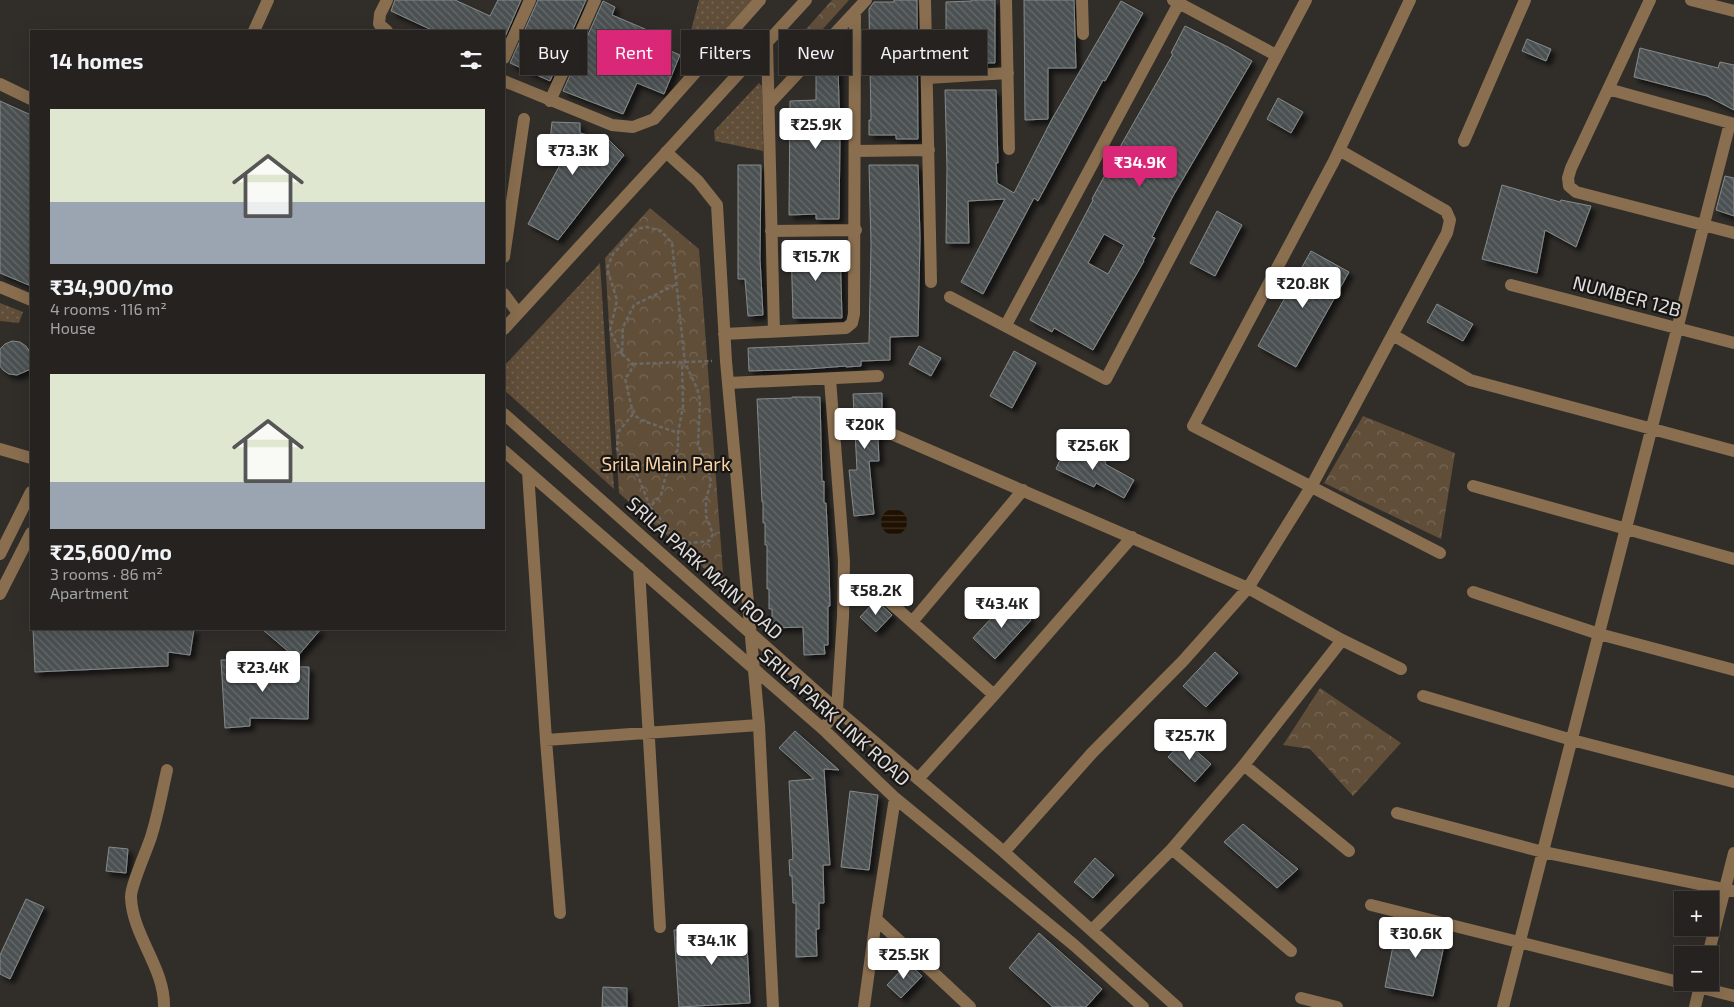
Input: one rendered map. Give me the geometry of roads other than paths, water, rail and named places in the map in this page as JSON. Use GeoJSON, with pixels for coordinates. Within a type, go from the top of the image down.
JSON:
{"type":"FeatureCollection","features":[{"type":"Feature","properties":{"kind":"street"},"geometry":{"type":"LineString","coordinates":[[254,30],[268,0]]}},
{"type":"Feature","properties":{"kind":"street"},"geometry":{"type":"LineString","coordinates":[[387,0],[380,14],[379,24],[387,30]]}},
{"type":"Feature","properties":{"kind":"street"},"geometry":{"type":"LineString","coordinates":[[505,56],[530,0]]}},
{"type":"Feature","properties":{"kind":"street"},"geometry":{"type":"LineString","coordinates":[[550,100],[595,0]]}},
{"type":"Feature","properties":{"kind":"street"},"geometry":{"type":"LineString","coordinates":[[505,81],[612,125],[633,127],[654,118],[760,0]]}},
{"type":"Feature","properties":{"kind":"street"},"geometry":{"type":"LineString","coordinates":[[769,40],[806,0]]}},
{"type":"Feature","properties":{"kind":"street"},"geometry":{"type":"LineString","coordinates":[[769,104],[866,0]]}},
{"type":"Feature","properties":{"kind":"street"},"geometry":{"type":"LineString","coordinates":[[925,0],[928,78],[930,282]]}},
{"type":"Feature","properties":{"kind":"street"},"geometry":{"type":"LineString","coordinates":[[1006,0],[1009,149]]}},
{"type":"Feature","properties":{"kind":"street"},"geometry":{"type":"LineString","coordinates":[[1082,0],[1083,34]]}},
{"type":"Feature","properties":{"kind":"street"},"geometry":{"type":"LineString","coordinates":[[950,297],[1106,378],[1306,0]]}},
{"type":"Feature","properties":{"kind":"street"},"geometry":{"type":"LineString","coordinates":[[1410,0],[1339,150],[1193,426],[1440,553]]}},
{"type":"Feature","properties":{"kind":"street"},"geometry":{"type":"LineString","coordinates":[[1464,141],[1525,0]]}},
{"type":"Feature","properties":{"kind":"street"},"geometry":{"type":"LineString","coordinates":[[1650,0],[1571,168],[1568,178],[1569,186],[1576,192],[1734,233]]}},
{"type":"Feature","properties":{"kind":"street"},"geometry":{"type":"LineString","coordinates":[[1691,0],[1734,11]]}},
{"type":"Feature","properties":{"kind":"street"},"geometry":{"type":"LineString","coordinates":[[1006,325],[1176,2],[1276,55]]}},
{"type":"Feature","properties":{"kind":"street"},"geometry":{"type":"LineString","coordinates":[[724,334],[846,328],[852,323],[854,314],[856,230],[855,13]]}},
{"type":"Feature","properties":{"kind":"street"},"geometry":{"type":"LineString","coordinates":[[928,78],[1008,73]]}},
{"type":"Feature","properties":{"kind":"street"},"geometry":{"type":"LineString","coordinates":[[505,328],[737,75]]}},
{"type":"Feature","properties":{"kind":"street"},"geometry":{"type":"LineString","coordinates":[[768,75],[774,332]]}},
{"type":"Feature","properties":{"kind":"street"},"geometry":{"type":"LineString","coordinates":[[0,84],[30,99]]}},
{"type":"Feature","properties":{"kind":"street"},"geometry":{"type":"LineString","coordinates":[[1503,1007],[1677,329],[1732,124],[1608,90]]}},
{"type":"Feature","properties":{"kind":"street"},"geometry":{"type":"LineString","coordinates":[[505,250],[524,119]]}},
{"type":"Feature","properties":{"kind":"street"},"geometry":{"type":"LineString","coordinates":[[855,151],[929,150]]}},
{"type":"Feature","properties":{"kind":"street"},"geometry":{"type":"LineString","coordinates":[[1004,852],[1092,753],[1184,661],[1248,588],[1311,487],[1447,233],[1450,220],[1446,211],[1339,150]]}},
{"type":"Feature","properties":{"kind":"street"},"geometry":{"type":"LineString","coordinates":[[666,152],[698,181],[717,205],[726,361],[759,725],[774,1004]]}},
{"type":"Feature","properties":{"kind":"street"},"geometry":{"type":"LineString","coordinates":[[771,231],[856,230]]}},
{"type":"Feature","properties":{"kind":"street","name":"NUMBER 12B"},"geometry":{"type":"LineString","coordinates":[[1511,285],[1734,343]]}},
{"type":"Feature","properties":{"kind":"street"},"geometry":{"type":"LineString","coordinates":[[0,288],[30,300]]}},
{"type":"Feature","properties":{"kind":"street"},"geometry":{"type":"LineString","coordinates":[[505,295],[518,313]]}},
{"type":"Feature","properties":{"kind":"street"},"geometry":{"type":"LineString","coordinates":[[1393,335],[1470,380],[1734,451]]}},
{"type":"Feature","properties":{"kind":"street"},"geometry":{"type":"LineString","coordinates":[[729,383],[878,376]]}},
{"type":"Feature","properties":{"kind":"street"},"geometry":{"type":"LineString","coordinates":[[823,729],[837,710],[843,617],[844,561],[830,379]]}},
{"type":"Feature","properties":{"kind":"street","name":"SRILA PARK MAIN ROAD"},"geometry":{"type":"LineString","coordinates":[[505,415],[837,710]]}},
{"type":"Feature","properties":{"kind":"street"},"geometry":{"type":"LineString","coordinates":[[887,432],[1248,588],[1342,640],[1401,669]]}},
{"type":"Feature","properties":{"kind":"street"},"geometry":{"type":"LineString","coordinates":[[0,449],[30,458]]}},
{"type":"Feature","properties":{"kind":"street","name":"SRILA PARK LINK ROAD"},"geometry":{"type":"LineString","coordinates":[[505,452],[823,729],[895,798],[1066,939],[1143,1007]]}},
{"type":"Feature","properties":{"kind":"street"},"geometry":{"type":"LineString","coordinates":[[528,472],[560,913]]}},
{"type":"Feature","properties":{"kind":"street"},"geometry":{"type":"LineString","coordinates":[[1473,486],[1734,559]]}},
{"type":"Feature","properties":{"kind":"street"},"geometry":{"type":"LineString","coordinates":[[912,622],[1023,490]]}},
{"type":"Feature","properties":{"kind":"street"},"geometry":{"type":"LineString","coordinates":[[0,554],[30,494]]}},
{"type":"Feature","properties":{"kind":"street"},"geometry":{"type":"LineString","coordinates":[[0,594],[30,534]]}},
{"type":"Feature","properties":{"kind":"street"},"geometry":{"type":"LineString","coordinates":[[918,778],[994,695],[1132,537]]}},
{"type":"Feature","properties":{"kind":"street"},"geometry":{"type":"LineString","coordinates":[[638,568],[660,927]]}},
{"type":"Feature","properties":{"kind":"street"},"geometry":{"type":"LineString","coordinates":[[875,589],[994,695]]}},
{"type":"Feature","properties":{"kind":"street"},"geometry":{"type":"LineString","coordinates":[[1473,592],[1599,634],[1734,670]]}},
{"type":"Feature","properties":{"kind":"street"},"geometry":{"type":"LineString","coordinates":[[1092,930],[1172,849],[1244,765],[1342,640]]}},
{"type":"Feature","properties":{"kind":"street"},"geometry":{"type":"LineString","coordinates":[[1423,696],[1572,740],[1734,782]]}},
{"type":"Feature","properties":{"kind":"street","name":"SRILA PARK LINK ROAD"},"geometry":{"type":"LineString","coordinates":[[837,710],[1004,852],[1177,1007]]}},
{"type":"Feature","properties":{"kind":"street"},"geometry":{"type":"LineString","coordinates":[[546,740],[759,725]]}},
{"type":"Feature","properties":{"kind":"street"},"geometry":{"type":"LineString","coordinates":[[1244,765],[1349,851]]}},
{"type":"Feature","properties":{"kind":"street"},"geometry":{"type":"LineString","coordinates":[[164,1007],[157,971],[136,926],[130,896],[151,836],[167,770]]}},
{"type":"Feature","properties":{"kind":"street"},"geometry":{"type":"LineString","coordinates":[[864,1007],[895,798]]}},
{"type":"Feature","properties":{"kind":"street"},"geometry":{"type":"LineString","coordinates":[[1397,813],[1543,852],[1729,890]]}},
{"type":"Feature","properties":{"kind":"street"},"geometry":{"type":"LineString","coordinates":[[1172,849],[1291,952]]}},
{"type":"Feature","properties":{"kind":"street"},"geometry":{"type":"LineString","coordinates":[[1711,946],[1729,890],[1734,852]]}},
{"type":"Feature","properties":{"kind":"street"},"geometry":{"type":"LineString","coordinates":[[1371,905],[1674,979]]}},
{"type":"Feature","properties":{"kind":"street"},"geometry":{"type":"LineString","coordinates":[[876,919],[970,1007]]}},
{"type":"Feature","properties":{"kind":"street"},"geometry":{"type":"LineString","coordinates":[[1695,1007],[1699,991]]}},
{"type":"Feature","properties":{"kind":"street"},"geometry":{"type":"LineString","coordinates":[[1719,991],[1734,996]]}},
{"type":"Feature","properties":{"kind":"street"},"geometry":{"type":"LineString","coordinates":[[1300,998],[1336,1007]]}},
{"type":"Feature","properties":{"kind":"park label","name":"Srila Main Park"},"geometry":{"type":"Point","coordinates":[666,464]}}]}
